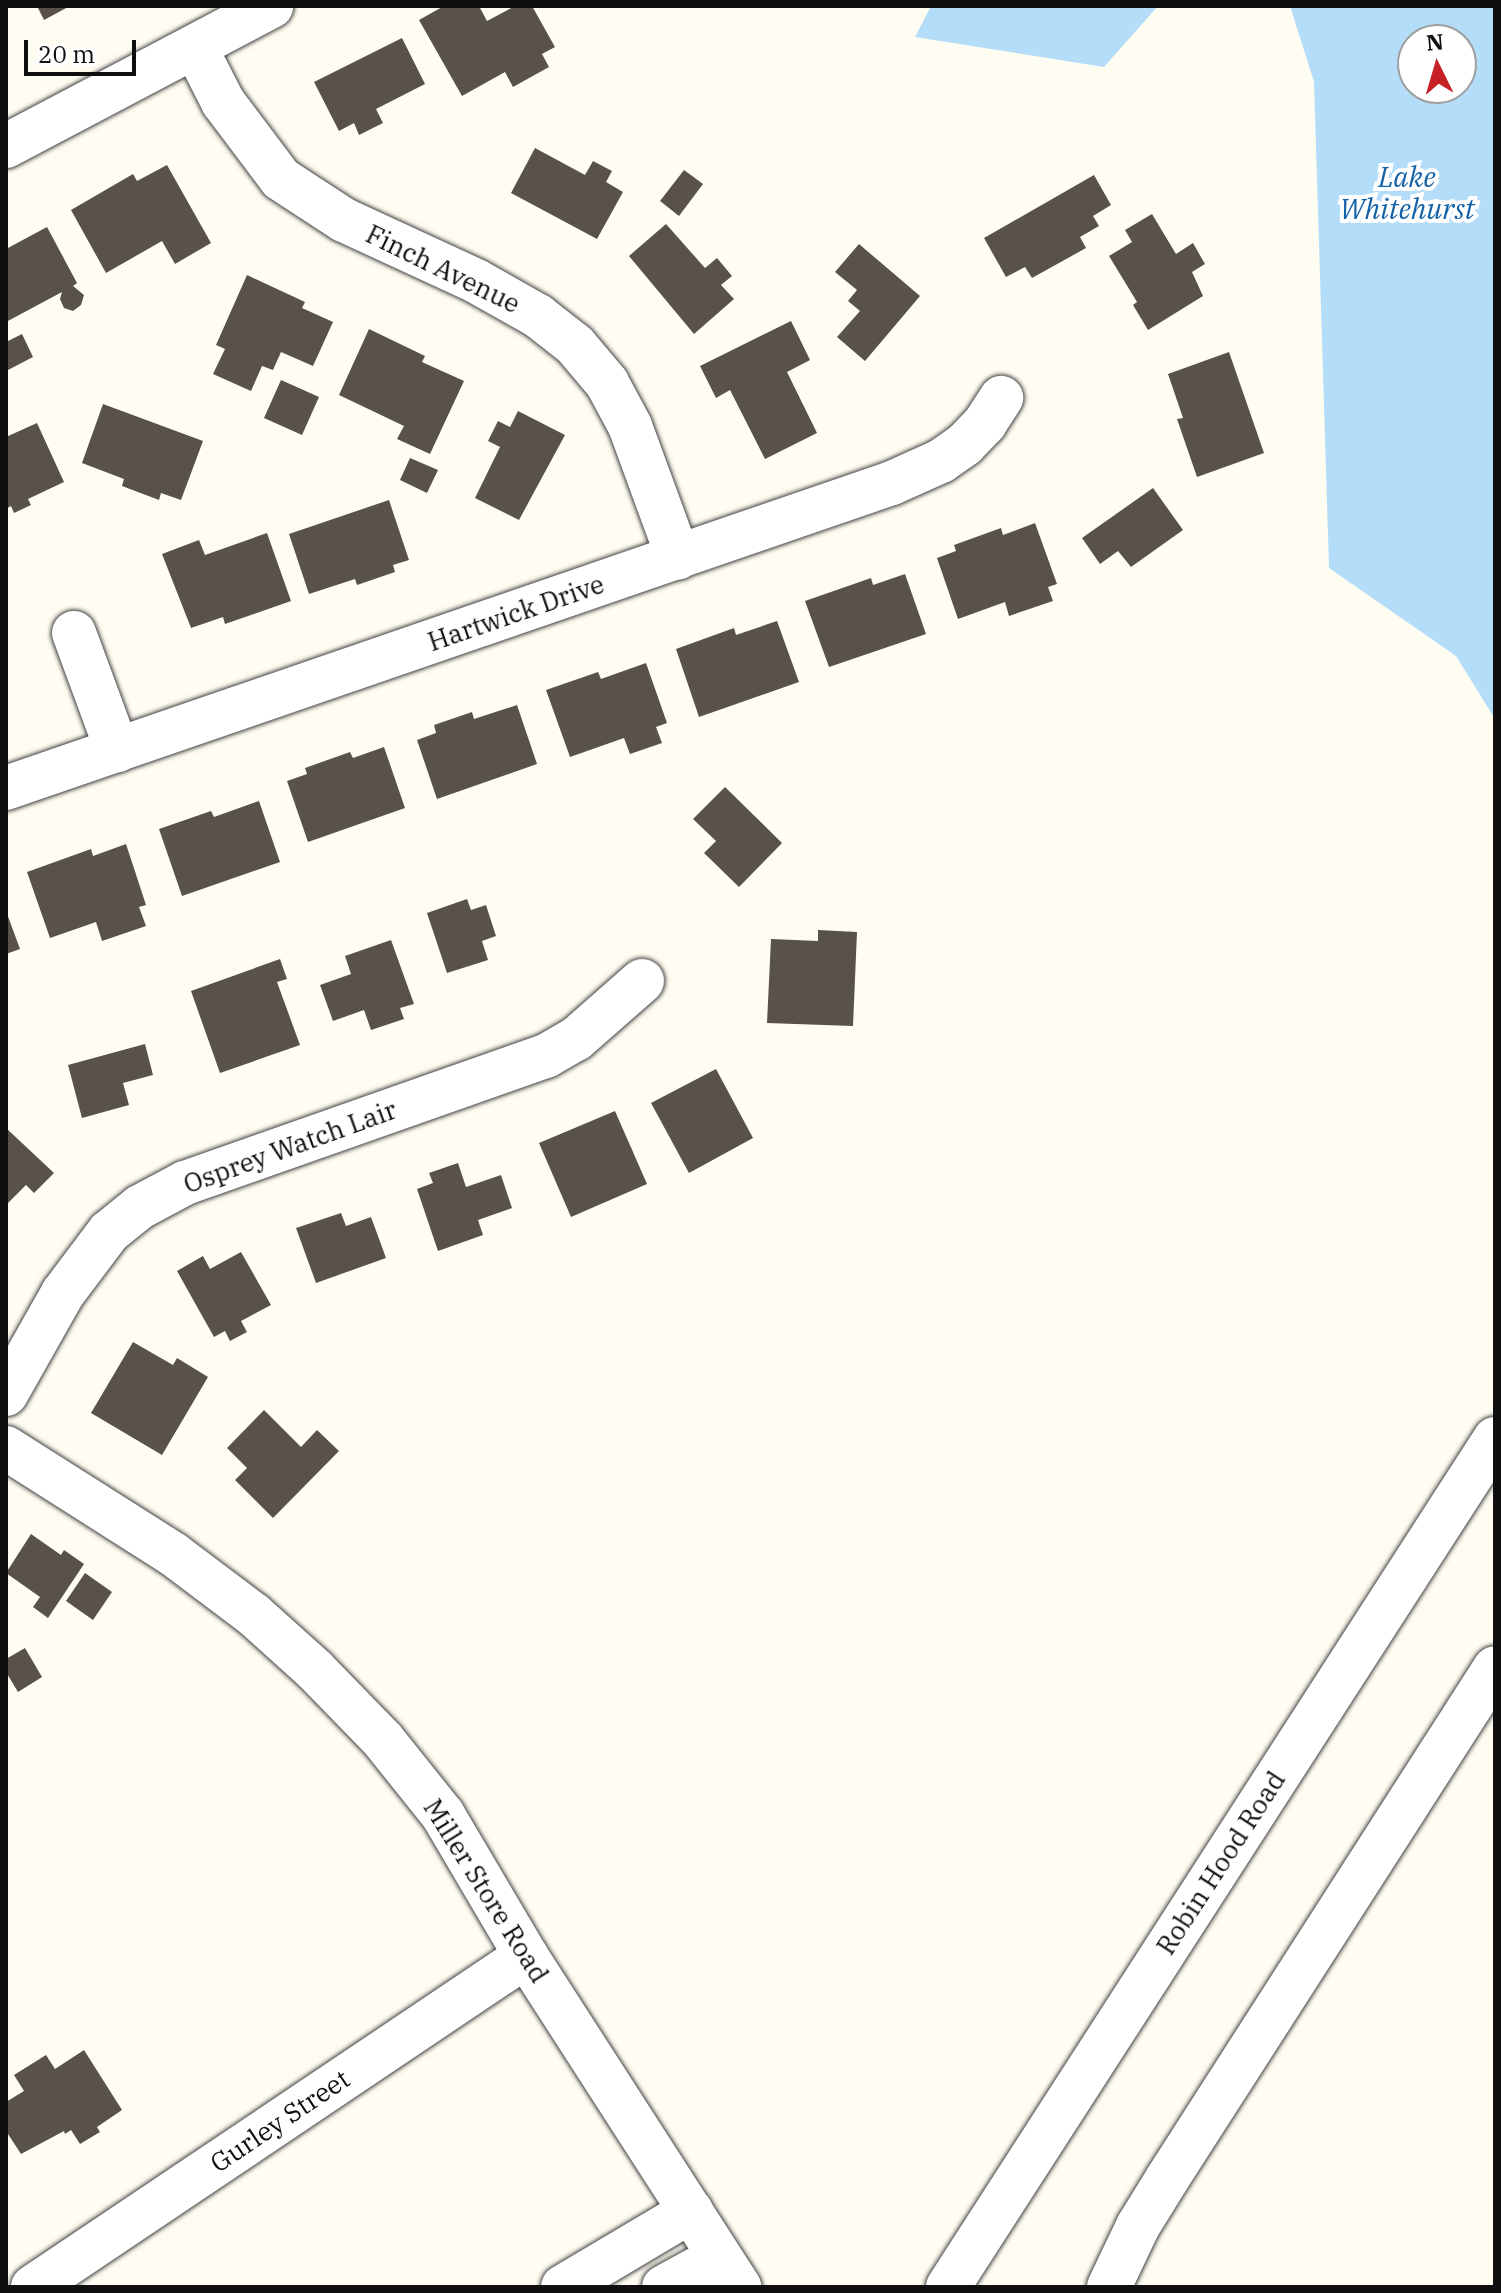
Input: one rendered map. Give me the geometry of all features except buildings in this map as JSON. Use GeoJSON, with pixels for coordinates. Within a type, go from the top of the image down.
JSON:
{"type":"FeatureCollection","features":[{"type":"Feature","properties":{"kind":"street"},"geometry":{"type":"LineString","coordinates":[[6,146],[271,6]]}},
{"type":"Feature","properties":{"kind":"street","name":"Finch Avenue"},"geometry":{"type":"LineString","coordinates":[[195,47],[223,102],[281,179],[358,227],[476,281],[538,316],[575,345],[607,383],[630,426],[678,557]]}},
{"type":"Feature","properties":{"kind":"street","name":"Hartwick Drive"},"geometry":{"type":"LineString","coordinates":[[6,788],[892,483],[941,461],[985,423],[1001,398]]}},
{"type":"Feature","properties":{"kind":"street"},"geometry":{"type":"LineString","coordinates":[[74,633],[117,750]]}},
{"type":"Feature","properties":{"kind":"street","name":"Osprey Watch Lair"},"geometry":{"type":"LineString","coordinates":[[6,1394],[63,1293],[109,1232],[140,1207],[185,1183],[546,1056],[576,1039],[642,981]]}},
{"type":"Feature","properties":{"kind":"street","name":"Robin Hood Road"},"geometry":{"type":"LineString","coordinates":[[948,2287],[1495,1439]]}},
{"type":"Feature","properties":{"kind":"street","name":"Miller Store Road"},"geometry":{"type":"LineString","coordinates":[[6,1448],[173,1554],[254,1615],[315,1670],[383,1740],[443,1815],[526,1956],[729,2272]]}},
{"type":"Feature","properties":{"kind":"street"},"geometry":{"type":"LineString","coordinates":[[1109,2287],[1138,2226],[1167,2179],[1495,1668]]}},
{"type":"Feature","properties":{"kind":"street","name":"Gurley Street"},"geometry":{"type":"LineString","coordinates":[[33,2287],[526,1956]]}},
{"type":"Feature","properties":{"kind":"street"},"geometry":{"type":"LineString","coordinates":[[563,2287],[691,2211]]}},
{"type":"Feature","properties":{"kind":"street"},"geometry":{"type":"LineString","coordinates":[[664,2287],[729,2272]]}},
{"type":"Feature","properties":{"kind":"water"},"geometry":{"type":"Polygon","coordinates":[[[931,6],[1158,6],[1104,67],[915,37],[931,6]]]}},
{"type":"Feature","properties":{"kind":"water","name":"Lake Whitehurst"},"geometry":{"type":"Polygon","coordinates":[[[1290,6],[1495,6],[1495,719],[1456,656],[1329,568],[1314,82],[1290,6]]]}}]}
